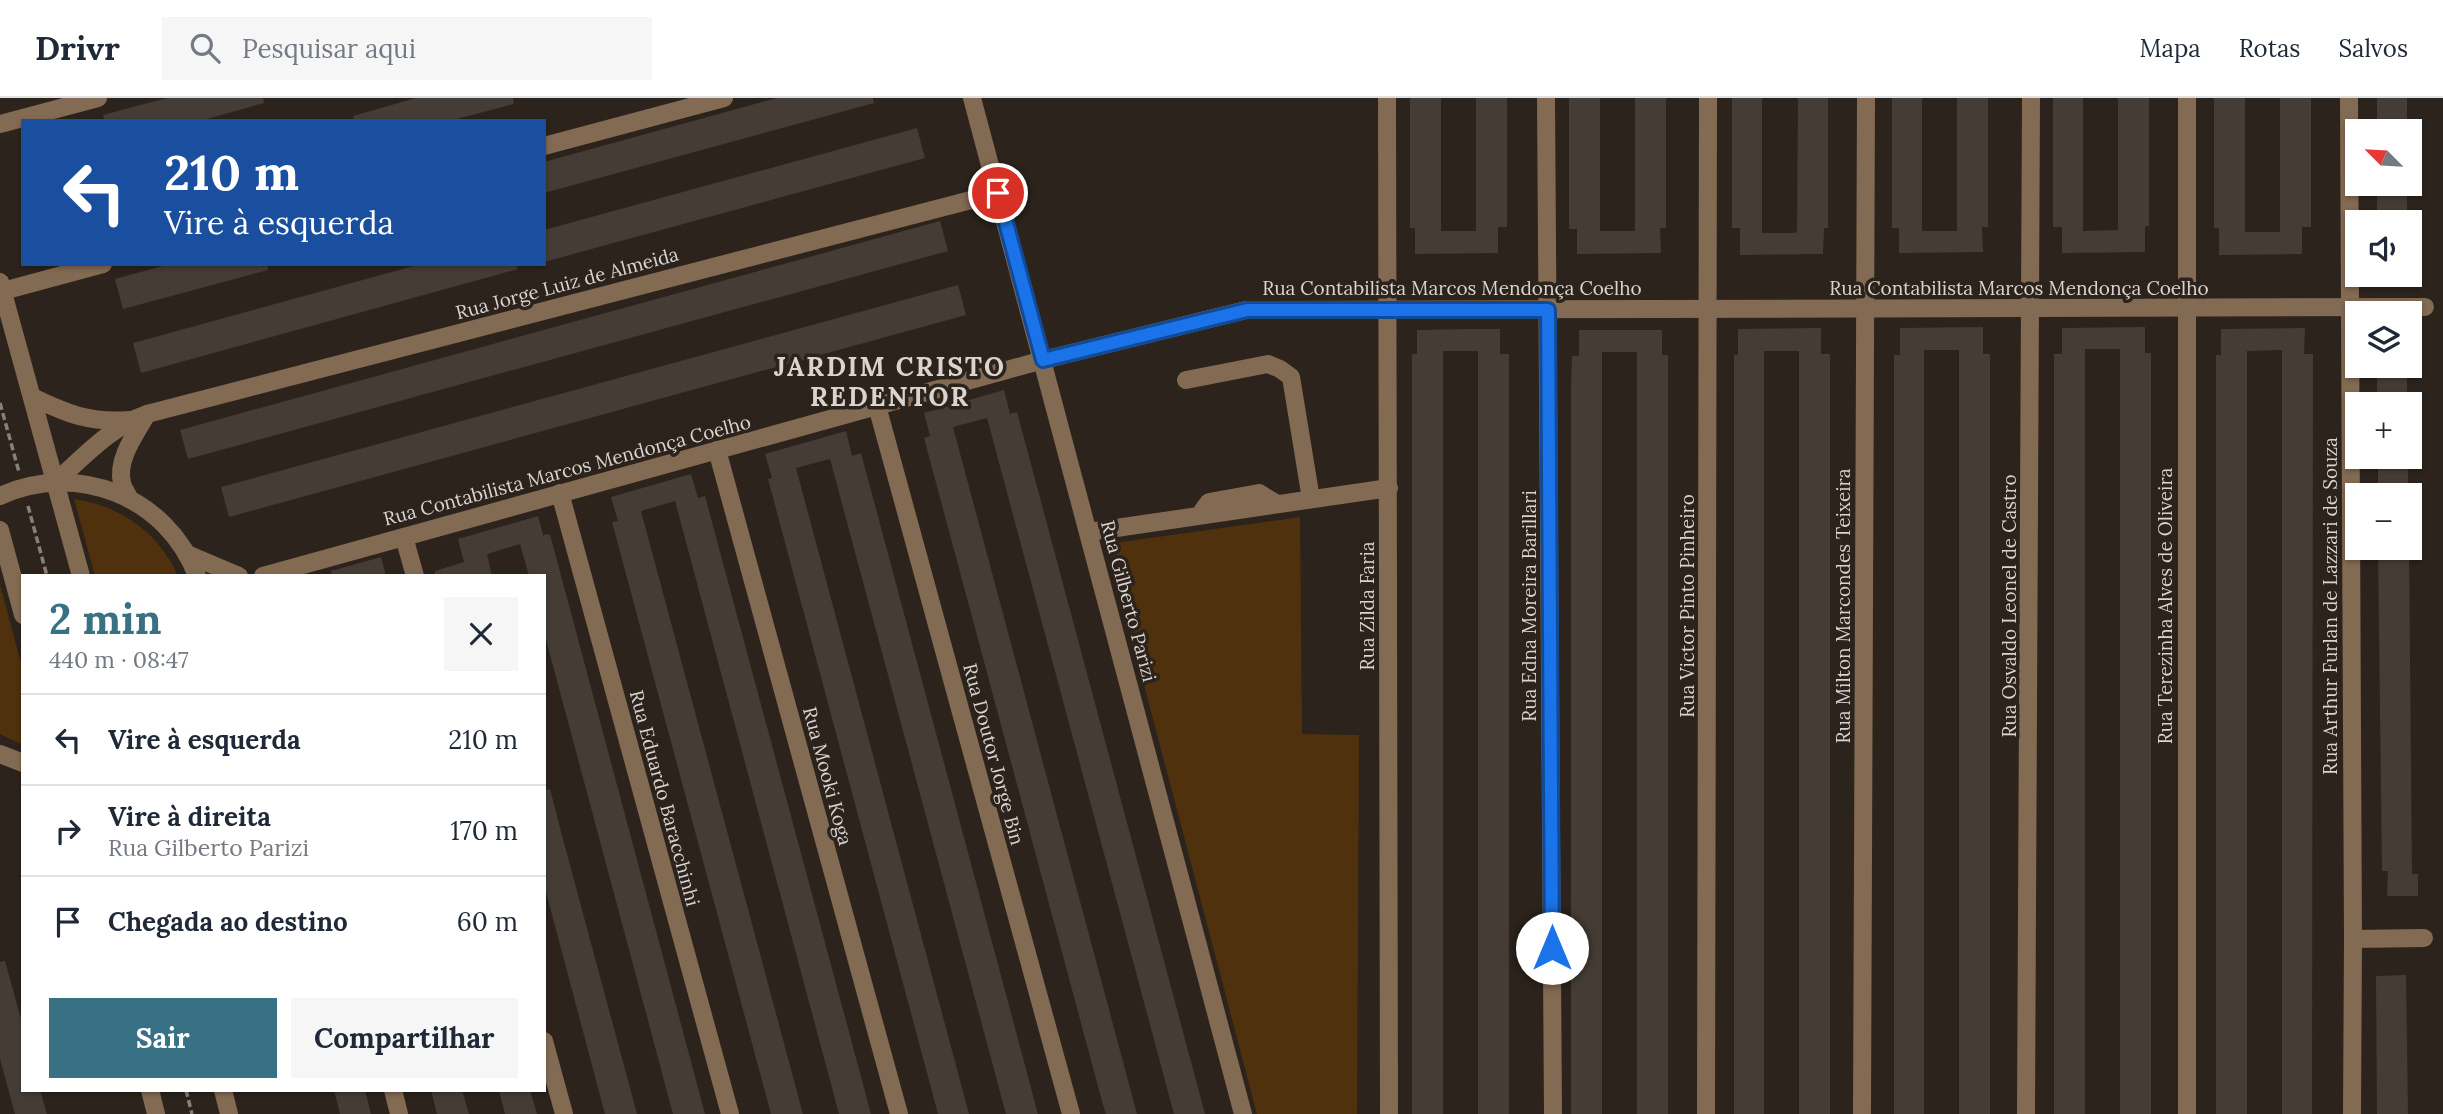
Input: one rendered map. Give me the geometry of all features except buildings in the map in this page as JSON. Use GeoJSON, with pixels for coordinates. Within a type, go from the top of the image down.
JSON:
{"type":"FeatureCollection","features":[{"type":"Feature","properties":{"kind":"street"},"geometry":{"type":"LineString","coordinates":[[0,124],[98,98]]}},
{"type":"Feature","properties":{"kind":"street"},"geometry":{"type":"LineString","coordinates":[[546,145],[724,98]]}},
{"type":"Feature","properties":{"kind":"street","name":"Rua Gilberto Parizi"},"geometry":{"type":"LineString","coordinates":[[972,98],[1244,1114]]}},
{"type":"Feature","properties":{"kind":"street","name":"Rua Zilda Faria"},"geometry":{"type":"LineString","coordinates":[[1387,98],[1389,1114]]}},
{"type":"Feature","properties":{"kind":"street","name":"Rua Edna Moreira Barillari"},"geometry":{"type":"LineString","coordinates":[[1546,98],[1553,1114]]}},
{"type":"Feature","properties":{"kind":"street","name":"Rua Victor Pinto Pinheiro"},"geometry":{"type":"LineString","coordinates":[[1706,1114],[1708,98]]}},
{"type":"Feature","properties":{"kind":"street","name":"Rua Milton Marcondes Teixeira"},"geometry":{"type":"LineString","coordinates":[[1862,1114],[1866,98]]}},
{"type":"Feature","properties":{"kind":"street","name":"Rua Osvaldo Leonel de Castro"},"geometry":{"type":"LineString","coordinates":[[2026,1114],[2031,98]]}},
{"type":"Feature","properties":{"kind":"street","name":"Rua Terezinha Alves de Oliveira"},"geometry":{"type":"LineString","coordinates":[[2187,98],[2187,1114]]}},
{"type":"Feature","properties":{"kind":"street","name":"Rua Arthur Furlan de Lazzari de Souza"},"geometry":{"type":"LineString","coordinates":[[2349,98],[2350,301]]}},
{"type":"Feature","properties":{"kind":"street","name":"Rua Jorge Luiz de Almeida"},"geometry":{"type":"LineString","coordinates":[[55,482],[105,437],[138,417],[998,193]]}},
{"type":"Feature","properties":{"kind":"street"},"geometry":{"type":"LineString","coordinates":[[80,574],[1,286],[94,266]]}},
{"type":"Feature","properties":{"kind":"street","name":"Rua Contabilista Marcos Mendonça Coelho"},"geometry":{"type":"LineString","coordinates":[[269,574],[1043,360],[1247,310],[2345,308]]}},
{"type":"Feature","properties":{"kind":"street"},"geometry":{"type":"LineString","coordinates":[[1186,380],[1268,364],[1291,377],[1311,499]]}},
{"type":"Feature","properties":{"kind":"street","name":"Rua Arthur Furlan de Lazzari de Souza"},"geometry":{"type":"LineString","coordinates":[[2350,378],[2352,1114]]}},
{"type":"Feature","properties":{"kind":"street"},"geometry":{"type":"LineString","coordinates":[[32,397],[69,415],[109,422],[138,417],[121,472],[122,483],[129,498]]}},
{"type":"Feature","properties":{"kind":"street","name":"Rua Doutor Jorge Bin"},"geometry":{"type":"LineString","coordinates":[[877,406],[1071,1114]]}},
{"type":"Feature","properties":{"kind":"street","name":"Rua Mooki Koga"},"geometry":{"type":"LineString","coordinates":[[717,450],[899,1114]]}},
{"type":"Feature","properties":{"kind":"street"},"geometry":{"type":"LineString","coordinates":[[0,496],[30,485],[55,482],[91,484],[129,498],[162,522],[187,554],[196,574]]}},
{"type":"Feature","properties":{"kind":"street"},"geometry":{"type":"LineString","coordinates":[[1088,532],[1389,488]]}},
{"type":"Feature","properties":{"kind":"street","name":"Rua Eduardo Baracchinhi"},"geometry":{"type":"LineString","coordinates":[[560,494],[730,1114]]}},
{"type":"Feature","properties":{"kind":"street"},"geometry":{"type":"LineString","coordinates":[[0,530],[21,608]]}},
{"type":"Feature","properties":{"kind":"street"},"geometry":{"type":"LineString","coordinates":[[404,537],[414,574]]}},
{"type":"Feature","properties":{"kind":"street"},"geometry":{"type":"LineString","coordinates":[[187,554],[234,574]]}},
{"type":"Feature","properties":{"kind":"street"},"geometry":{"type":"LineString","coordinates":[[0,754],[21,762]]}},
{"type":"Feature","properties":{"kind":"street"},"geometry":{"type":"LineString","coordinates":[[2353,939],[2424,937]]}},
{"type":"Feature","properties":{"kind":"street"},"geometry":{"type":"LineString","coordinates":[[546,1048],[565,1114]]}},
{"type":"Feature","properties":{"kind":"street"},"geometry":{"type":"LineString","coordinates":[[150,1092],[156,1114]]}},
{"type":"Feature","properties":{"kind":"street"},"geometry":{"type":"LineString","coordinates":[[224,1092],[229,1114]]}},
{"type":"Feature","properties":{"kind":"street"},"geometry":{"type":"LineString","coordinates":[[394,1092],[399,1114]]}},
{"type":"Feature","properties":{"kind":"path"},"geometry":{"type":"LineString","coordinates":[[186,1092],[192,1114]]}},
{"type":"Feature","properties":{"kind":"shaded area"},"geometry":{"type":"Polygon","coordinates":[[[74,499],[107,508],[136,524],[160,546],[177,574],[94,574],[74,499]]]}},
{"type":"Feature","properties":{"kind":"shaded area"},"geometry":{"type":"Polygon","coordinates":[[[1300,517],[1302,734],[1359,735],[1357,1114],[1257,1114],[1107,544],[1300,517]]]}},
{"type":"Feature","properties":{"kind":"shaded area"},"geometry":{"type":"Polygon","coordinates":[[[0,585],[21,663],[21,744],[0,734],[0,585]]]}},
{"type":"Feature","properties":{"kind":"district","name":"JARDIM CRISTO REDENTOR"},"geometry":{"type":"Point","coordinates":[890,382]}},
{"type":"Feature","properties":{"kind":"route"},"geometry":{"type":"LineString","coordinates":[[998,193],[1043,360],[1247,310],[1548,310],[1552,948]]}}]}
